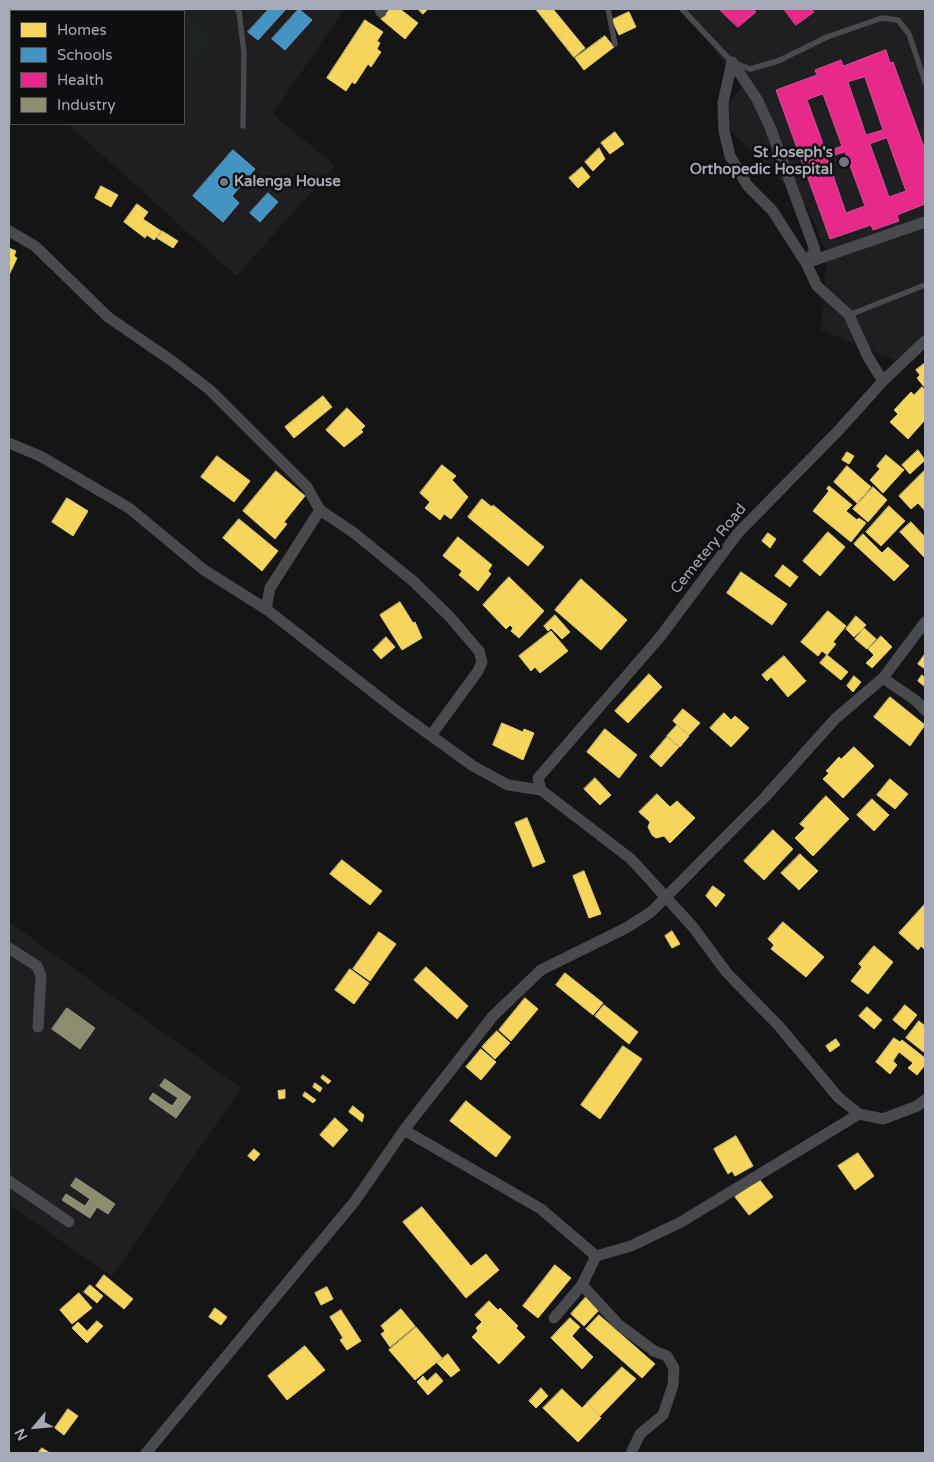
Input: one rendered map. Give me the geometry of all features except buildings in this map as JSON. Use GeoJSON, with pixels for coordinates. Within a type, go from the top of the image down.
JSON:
{"type":"FeatureCollection","features":[{"type":"Feature","properties":{"kind":"street"},"geometry":{"type":"LineString","coordinates":[[732,62],[722,103],[724,132],[730,156],[748,185],[772,210],[806,263],[816,286],[849,315],[868,357],[883,381]]}},
{"type":"Feature","properties":{"kind":"street"},"geometry":{"type":"LineString","coordinates":[[732,62],[757,99],[770,127],[815,250],[806,263]]}},
{"type":"Feature","properties":{"kind":"street"},"geometry":{"type":"LineString","coordinates":[[806,263],[925,222]]}},
{"type":"Feature","properties":{"kind":"street"},"geometry":{"type":"LineString","coordinates":[[9,231],[35,246],[108,317],[172,360],[210,390],[307,486],[320,510],[354,533],[413,581],[449,616],[479,651],[482,662],[478,671],[432,734]]}},
{"type":"Feature","properties":{"kind":"street","name":"Cemetery Road"},"geometry":{"type":"LineString","coordinates":[[541,790],[538,778],[603,700],[660,637],[738,533],[838,432],[883,381],[925,341]]}},
{"type":"Feature","properties":{"kind":"street"},"geometry":{"type":"LineString","coordinates":[[9,443],[40,456],[129,508],[204,570],[266,609],[393,708],[432,734],[473,766],[508,785],[541,790],[630,860],[693,927],[727,973],[778,1025],[838,1097],[859,1114],[883,1119],[917,1106],[925,1100]]}},
{"type":"Feature","properties":{"kind":"street"},"geometry":{"type":"LineString","coordinates":[[266,609],[270,588],[320,510]]}},
{"type":"Feature","properties":{"kind":"street"},"geometry":{"type":"LineString","coordinates":[[146,1453],[349,1208],[404,1130],[494,1016],[541,970],[626,928],[651,912],[766,796],[835,719],[883,678],[925,622]]}},
{"type":"Feature","properties":{"kind":"street"},"geometry":{"type":"LineString","coordinates":[[883,678],[915,700],[925,710]]}},
{"type":"Feature","properties":{"kind":"street"},"geometry":{"type":"LineString","coordinates":[[9,948],[37,966],[41,976],[38,1028]]}},
{"type":"Feature","properties":{"kind":"street"},"geometry":{"type":"LineString","coordinates":[[554,1318],[582,1285],[596,1256],[631,1246],[681,1222],[859,1114]]}},
{"type":"Feature","properties":{"kind":"street"},"geometry":{"type":"LineString","coordinates":[[404,1130],[541,1208],[596,1256]]}},
{"type":"Feature","properties":{"kind":"street"},"geometry":{"type":"LineString","coordinates":[[9,1181],[69,1222]]}},
{"type":"Feature","properties":{"kind":"street"},"geometry":{"type":"LineString","coordinates":[[582,1285],[619,1325],[654,1351],[667,1356],[674,1368],[673,1385],[662,1415],[640,1434],[631,1453]]}},
{"type":"Feature","properties":{"kind":"lane"},"geometry":{"type":"LineString","coordinates":[[237,9],[239,12],[244,53],[243,126]]}},
{"type":"Feature","properties":{"kind":"lane"},"geometry":{"type":"LineString","coordinates":[[608,9],[615,44]]}},
{"type":"Feature","properties":{"kind":"lane"},"geometry":{"type":"LineString","coordinates":[[682,9],[732,62],[750,69],[778,61],[827,38],[882,18],[898,20],[909,34],[925,82]]}},
{"type":"Feature","properties":{"kind":"lane"},"geometry":{"type":"LineString","coordinates":[[849,315],[925,286]]}},
{"type":"Feature","properties":{"kind":"shaded area"},"geometry":{"type":"Polygon","coordinates":[[[9,9],[344,9],[273,114],[335,166],[236,276],[69,125],[185,125],[185,10],[10,10],[9,70],[9,9]]]}},
{"type":"Feature","properties":{"kind":"shaded area"},"geometry":{"type":"Polygon","coordinates":[[[13,9],[182,10],[14,10],[13,9]]]}},
{"type":"Feature","properties":{"kind":"shaded area","name":"St Joseph's Orthopedic Hospital"},"geometry":{"type":"Polygon","coordinates":[[[681,9],[925,9],[925,334],[897,361],[821,330],[827,253],[808,208],[716,116],[743,86],[681,9]]]}},
{"type":"Feature","properties":{"kind":"shaded area"},"geometry":{"type":"Polygon","coordinates":[[[185,13],[215,40],[185,73],[185,13]]]}},
{"type":"Feature","properties":{"kind":"shaded area"},"geometry":{"type":"Polygon","coordinates":[[[9,922],[241,1088],[112,1276],[9,1205],[9,922]]]}},
{"type":"Feature","properties":{"kind":"place","name":"St Joseph's Orthopedic Hospital"},"geometry":{"type":"Point","coordinates":[844,162]}},
{"type":"Feature","properties":{"kind":"place","name":"Kalenga House"},"geometry":{"type":"Point","coordinates":[224,182]}}]}
